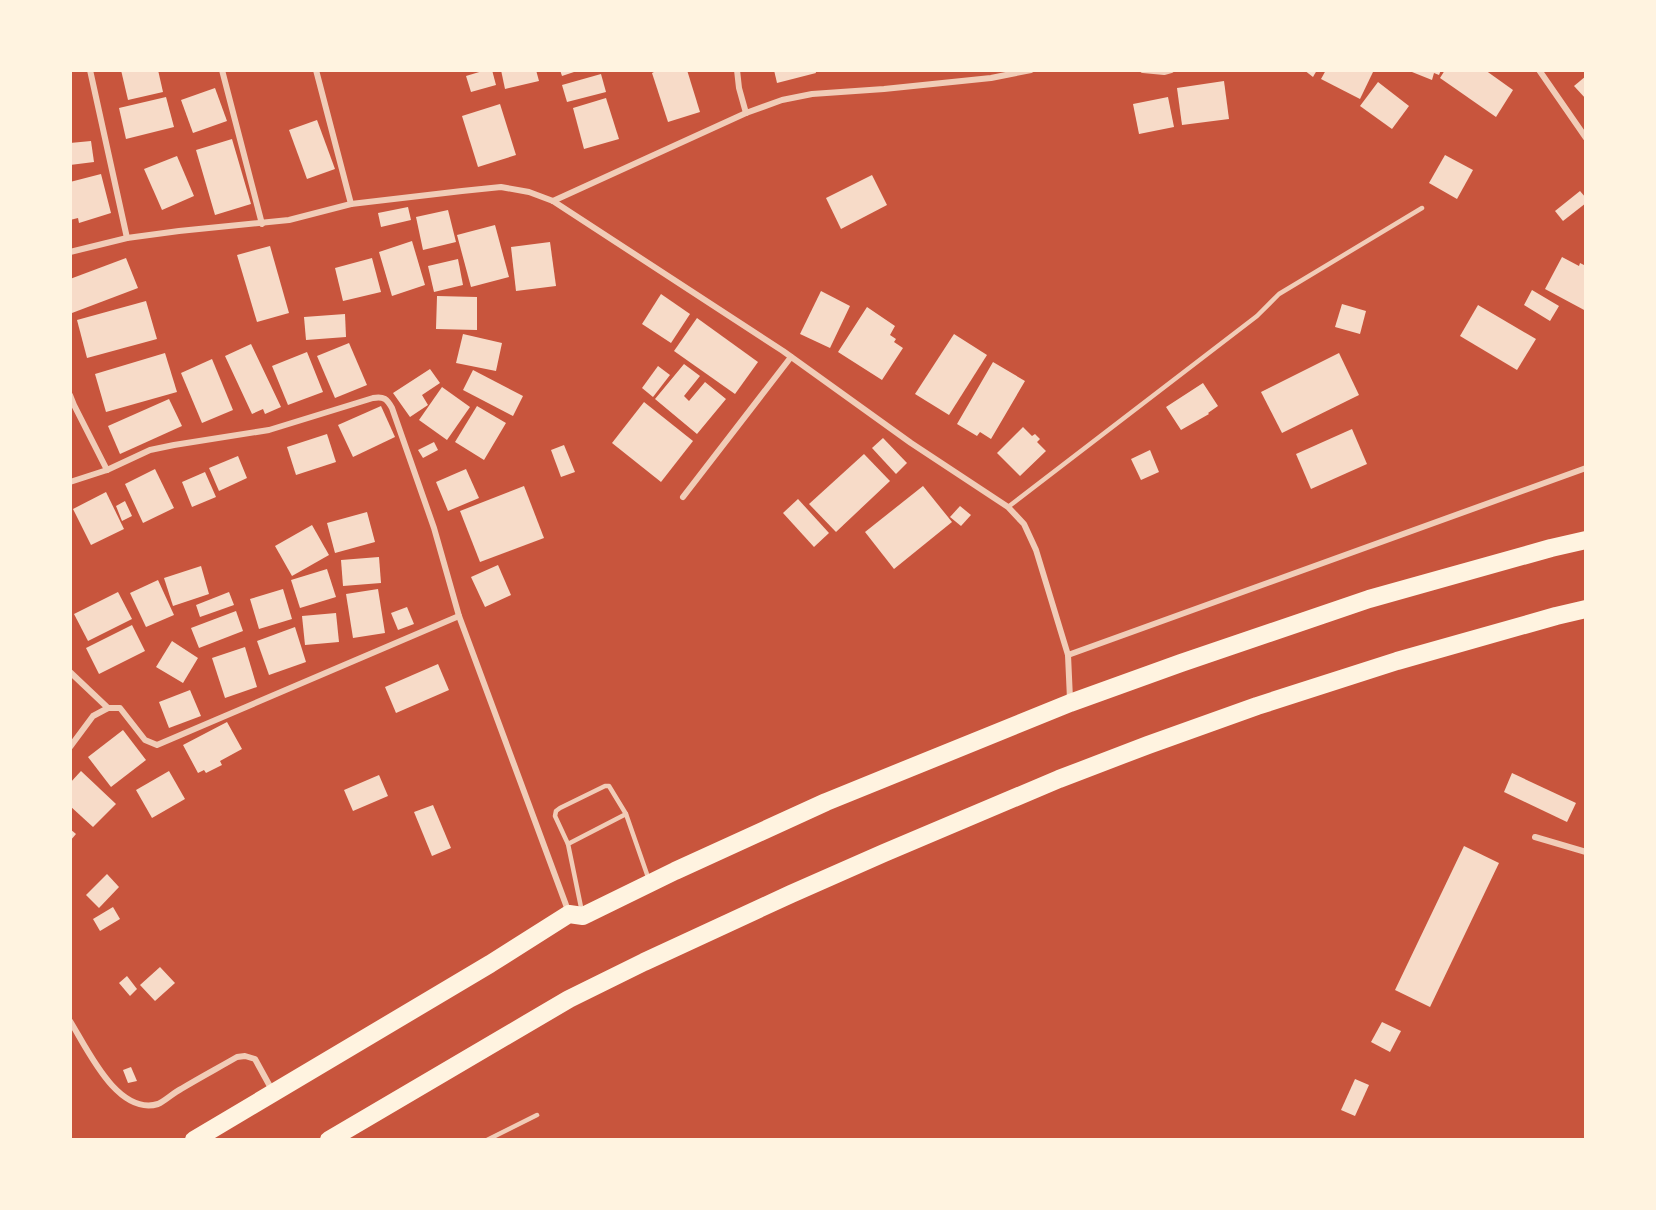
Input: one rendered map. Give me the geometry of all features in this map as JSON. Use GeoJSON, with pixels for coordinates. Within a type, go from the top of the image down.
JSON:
{"type":"FeatureCollection","features":[{"type":"Feature","properties":{"kind":"highway"},"geometry":{"type":"LineString","coordinates":[[194,1140],[576,915],[826,802],[1070,703],[1181,663],[1369,599],[1586,540]]}},
{"type":"Feature","properties":{"kind":"highway"},"geometry":{"type":"LineString","coordinates":[[329,1140],[569,999],[790,894],[950,825],[1059,779],[1257,706],[1397,661],[1586,609]]}},
{"type":"Feature","properties":{"kind":"street"},"geometry":{"type":"LineString","coordinates":[[90,70],[127,238]]}},
{"type":"Feature","properties":{"kind":"street"},"geometry":{"type":"LineString","coordinates":[[222,70],[262,224]]}},
{"type":"Feature","properties":{"kind":"street"},"geometry":{"type":"LineString","coordinates":[[316,70],[351,204]]}},
{"type":"Feature","properties":{"kind":"street"},"geometry":{"type":"LineString","coordinates":[[737,70],[746,113]]}},
{"type":"Feature","properties":{"kind":"street"},"geometry":{"type":"LineString","coordinates":[[553,201],[746,113],[782,100],[812,94],[990,78],[1031,70]]}},
{"type":"Feature","properties":{"kind":"street"},"geometry":{"type":"LineString","coordinates":[[1143,70],[1164,72],[1171,70]]}},
{"type":"Feature","properties":{"kind":"street"},"geometry":{"type":"LineString","coordinates":[[1539,70],[1586,138]]}},
{"type":"Feature","properties":{"kind":"street"},"geometry":{"type":"LineString","coordinates":[[70,252],[127,238],[289,220],[351,204],[501,187],[529,192],[553,201],[791,357],[1008,507],[1023,524],[1036,550],[1068,655],[1070,703]]}},
{"type":"Feature","properties":{"kind":"street"},"geometry":{"type":"LineString","coordinates":[[683,497],[791,357]]}},
{"type":"Feature","properties":{"kind":"street"},"geometry":{"type":"LineString","coordinates":[[70,395],[107,470]]}},
{"type":"Feature","properties":{"kind":"street"},"geometry":{"type":"LineString","coordinates":[[70,482],[107,470],[150,450],[269,430],[380,396],[387,399],[435,528],[459,616],[576,915]]}},
{"type":"Feature","properties":{"kind":"street"},"geometry":{"type":"LineString","coordinates":[[1068,655],[1586,468]]}},
{"type":"Feature","properties":{"kind":"street"},"geometry":{"type":"LineString","coordinates":[[70,747],[93,716],[108,708],[120,708],[145,741],[157,746],[459,616]]}},
{"type":"Feature","properties":{"kind":"street"},"geometry":{"type":"LineString","coordinates":[[70,672],[108,708]]}},
{"type":"Feature","properties":{"kind":"street"},"geometry":{"type":"LineString","coordinates":[[1535,837],[1586,852]]}},
{"type":"Feature","properties":{"kind":"street"},"geometry":{"type":"LineString","coordinates":[[70,1021],[100,1071],[122,1096],[141,1104],[158,1104],[237,1057],[245,1056],[255,1059],[273,1093]]}},
{"type":"Feature","properties":{"kind":"lane"},"geometry":{"type":"LineString","coordinates":[[1008,507],[1257,316],[1279,294],[1422,208]]}},
{"type":"Feature","properties":{"kind":"lane"},"geometry":{"type":"LineString","coordinates":[[576,915],[568,844],[555,816],[556,811],[605,786],[613,790],[626,814],[650,883]]}},
{"type":"Feature","properties":{"kind":"lane"},"geometry":{"type":"LineString","coordinates":[[568,844],[626,814]]}},
{"type":"Feature","properties":{"kind":"lane"},"geometry":{"type":"LineString","coordinates":[[487,1140],[537,1115]]}},
{"type":"Feature","properties":{"kind":"building"},"geometry":{"type":"Polygon","coordinates":[[[121,70],[158,70],[163,92],[128,100],[121,70]]]}},
{"type":"Feature","properties":{"kind":"building"},"geometry":{"type":"Polygon","coordinates":[[[492,70],[496,85],[471,92],[466,76],[492,70]]]}},
{"type":"Feature","properties":{"kind":"building"},"geometry":{"type":"Polygon","coordinates":[[[501,70],[536,70],[539,81],[505,89],[501,70]]]}},
{"type":"Feature","properties":{"kind":"building"},"geometry":{"type":"Polygon","coordinates":[[[560,70],[577,70],[577,71],[562,76],[560,70]]]}},
{"type":"Feature","properties":{"kind":"building"},"geometry":{"type":"Polygon","coordinates":[[[658,70],[687,70],[700,112],[668,122],[652,73],[658,70]]]}},
{"type":"Feature","properties":{"kind":"building"},"geometry":{"type":"Polygon","coordinates":[[[774,70],[815,70],[816,73],[777,83],[774,70]]]}},
{"type":"Feature","properties":{"kind":"building"},"geometry":{"type":"Polygon","coordinates":[[[1304,70],[1317,70],[1313,77],[1304,70]]]}},
{"type":"Feature","properties":{"kind":"building"},"geometry":{"type":"Polygon","coordinates":[[[1326,70],[1369,70],[1373,72],[1360,99],[1321,79],[1326,70]]]}},
{"type":"Feature","properties":{"kind":"building"},"geometry":{"type":"Polygon","coordinates":[[[1407,70],[1441,70],[1439,75],[1434,73],[1432,80],[1407,70]]]}},
{"type":"Feature","properties":{"kind":"building"},"geometry":{"type":"Polygon","coordinates":[[[1445,70],[1485,70],[1513,90],[1496,117],[1440,78],[1445,70]]]}},
{"type":"Feature","properties":{"kind":"building"},"geometry":{"type":"Polygon","coordinates":[[[601,74],[606,92],[567,102],[562,85],[601,74]]]}},
{"type":"Feature","properties":{"kind":"building"},"geometry":{"type":"Polygon","coordinates":[[[1586,76],[1586,99],[1574,86],[1586,76]]]}},
{"type":"Feature","properties":{"kind":"building"},"geometry":{"type":"Polygon","coordinates":[[[1224,81],[1229,119],[1182,125],[1177,88],[1224,81]]]}},
{"type":"Feature","properties":{"kind":"building"},"geometry":{"type":"Polygon","coordinates":[[[1378,82],[1409,106],[1392,129],[1360,106],[1378,82]]]}},
{"type":"Feature","properties":{"kind":"building"},"geometry":{"type":"Polygon","coordinates":[[[215,88],[227,121],[193,133],[181,100],[215,88]]]}},
{"type":"Feature","properties":{"kind":"building"},"geometry":{"type":"Polygon","coordinates":[[[166,97],[174,127],[126,139],[119,108],[166,97]]]}},
{"type":"Feature","properties":{"kind":"building"},"geometry":{"type":"Polygon","coordinates":[[[1168,97],[1174,127],[1139,134],[1133,104],[1168,97]]]}},
{"type":"Feature","properties":{"kind":"building"},"geometry":{"type":"Polygon","coordinates":[[[606,98],[619,139],[584,149],[573,108],[606,98]]]}},
{"type":"Feature","properties":{"kind":"building"},"geometry":{"type":"Polygon","coordinates":[[[500,104],[516,155],[478,167],[462,116],[500,104]]]}},
{"type":"Feature","properties":{"kind":"building"},"geometry":{"type":"Polygon","coordinates":[[[317,120],[335,169],[307,179],[289,130],[317,120]]]}},
{"type":"Feature","properties":{"kind":"building"},"geometry":{"type":"Polygon","coordinates":[[[232,139],[251,204],[215,215],[196,150],[232,139]]]}},
{"type":"Feature","properties":{"kind":"building"},"geometry":{"type":"Polygon","coordinates":[[[91,141],[94,162],[70,165],[70,143],[91,141]]]}},
{"type":"Feature","properties":{"kind":"building"},"geometry":{"type":"Polygon","coordinates":[[[1445,155],[1473,170],[1457,199],[1429,183],[1445,155]]]}},
{"type":"Feature","properties":{"kind":"building"},"geometry":{"type":"Polygon","coordinates":[[[177,156],[194,196],[162,210],[144,169],[177,156]]]}},
{"type":"Feature","properties":{"kind":"building"},"geometry":{"type":"Polygon","coordinates":[[[101,174],[111,213],[79,223],[78,218],[70,220],[70,182],[101,174]]]}},
{"type":"Feature","properties":{"kind":"building"},"geometry":{"type":"Polygon","coordinates":[[[872,175],[887,205],[841,229],[826,198],[872,175]]]}},
{"type":"Feature","properties":{"kind":"building"},"geometry":{"type":"Polygon","coordinates":[[[1580,191],[1586,198],[1586,203],[1563,221],[1555,211],[1580,191]]]}},
{"type":"Feature","properties":{"kind":"building"},"geometry":{"type":"Polygon","coordinates":[[[408,207],[411,220],[381,227],[378,213],[408,207]]]}},
{"type":"Feature","properties":{"kind":"building"},"geometry":{"type":"Polygon","coordinates":[[[448,210],[456,242],[423,250],[416,217],[448,210]]]}},
{"type":"Feature","properties":{"kind":"building"},"geometry":{"type":"Polygon","coordinates":[[[495,225],[509,277],[471,287],[457,235],[495,225]]]}},
{"type":"Feature","properties":{"kind":"building"},"geometry":{"type":"Polygon","coordinates":[[[412,241],[425,285],[392,296],[379,252],[412,241]]]}},
{"type":"Feature","properties":{"kind":"building"},"geometry":{"type":"Polygon","coordinates":[[[550,242],[556,286],[516,291],[511,247],[550,242]]]}},
{"type":"Feature","properties":{"kind":"building"},"geometry":{"type":"Polygon","coordinates":[[[270,246],[289,313],[257,322],[237,255],[270,246]]]}},
{"type":"Feature","properties":{"kind":"building"},"geometry":{"type":"Polygon","coordinates":[[[1562,257],[1579,266],[1580,263],[1586,266],[1586,311],[1545,289],[1562,257]]]}},
{"type":"Feature","properties":{"kind":"building"},"geometry":{"type":"Polygon","coordinates":[[[126,258],[138,288],[72,313],[70,310],[70,279],[126,258]]]}},
{"type":"Feature","properties":{"kind":"building"},"geometry":{"type":"Polygon","coordinates":[[[372,258],[381,292],[343,301],[335,268],[372,258]]]}},
{"type":"Feature","properties":{"kind":"building"},"geometry":{"type":"Polygon","coordinates":[[[458,259],[463,285],[434,292],[428,266],[458,259]]]}},
{"type":"Feature","properties":{"kind":"building"},"geometry":{"type":"Polygon","coordinates":[[[1532,290],[1559,306],[1550,321],[1524,305],[1532,290]]]}},
{"type":"Feature","properties":{"kind":"building"},"geometry":{"type":"Polygon","coordinates":[[[821,291],[850,306],[830,348],[800,334],[821,291]]]}},
{"type":"Feature","properties":{"kind":"building"},"geometry":{"type":"Polygon","coordinates":[[[661,294],[690,314],[671,343],[642,324],[661,294]]]}},
{"type":"Feature","properties":{"kind":"building"},"geometry":{"type":"Polygon","coordinates":[[[437,296],[477,297],[477,330],[436,329],[437,296]]]}},
{"type":"Feature","properties":{"kind":"building"},"geometry":{"type":"Polygon","coordinates":[[[146,301],[157,339],[87,358],[77,320],[146,301]]]}},
{"type":"Feature","properties":{"kind":"building"},"geometry":{"type":"Polygon","coordinates":[[[1342,304],[1366,311],[1360,334],[1335,327],[1342,304]]]}},
{"type":"Feature","properties":{"kind":"building"},"geometry":{"type":"Polygon","coordinates":[[[1478,305],[1536,339],[1517,370],[1460,336],[1478,305]]]}},
{"type":"Feature","properties":{"kind":"building"},"geometry":{"type":"Polygon","coordinates":[[[867,307],[895,326],[890,335],[896,339],[894,342],[903,348],[882,380],[838,352],[867,307]]]}},
{"type":"Feature","properties":{"kind":"building"},"geometry":{"type":"Polygon","coordinates":[[[345,314],[346,337],[306,340],[304,317],[345,314]]]}},
{"type":"Feature","properties":{"kind":"building"},"geometry":{"type":"Polygon","coordinates":[[[697,318],[758,362],[735,394],[674,351],[697,318]]]}},
{"type":"Feature","properties":{"kind":"building"},"geometry":{"type":"Polygon","coordinates":[[[463,334],[502,343],[496,371],[456,363],[463,334]]]}},
{"type":"Feature","properties":{"kind":"building"},"geometry":{"type":"Polygon","coordinates":[[[954,334],[987,355],[949,415],[915,394],[954,334]]]}},
{"type":"Feature","properties":{"kind":"building"},"geometry":{"type":"Polygon","coordinates":[[[349,343],[367,385],[335,398],[317,356],[349,343]]]}},
{"type":"Feature","properties":{"kind":"building"},"geometry":{"type":"Polygon","coordinates":[[[251,344],[281,407],[265,414],[263,409],[252,414],[225,356],[251,344]]]}},
{"type":"Feature","properties":{"kind":"building"},"geometry":{"type":"Polygon","coordinates":[[[307,352],[323,392],[288,405],[272,366],[307,352]]]}},
{"type":"Feature","properties":{"kind":"building"},"geometry":{"type":"Polygon","coordinates":[[[165,353],[177,392],[106,412],[95,374],[165,353]]]}},
{"type":"Feature","properties":{"kind":"building"},"geometry":{"type":"Polygon","coordinates":[[[1339,353],[1359,395],[1282,433],[1261,392],[1339,353]]]}},
{"type":"Feature","properties":{"kind":"building"},"geometry":{"type":"Polygon","coordinates":[[[212,359],[233,410],[202,423],[181,373],[212,359]]]}},
{"type":"Feature","properties":{"kind":"building"},"geometry":{"type":"Polygon","coordinates":[[[993,362],[1025,381],[991,439],[980,432],[977,436],[957,424],[993,362]]]}},
{"type":"Feature","properties":{"kind":"building"},"geometry":{"type":"Polygon","coordinates":[[[684,364],[700,376],[684,396],[689,401],[705,382],[726,399],[697,434],[655,399],[684,364]]]}},
{"type":"Feature","properties":{"kind":"building"},"geometry":{"type":"Polygon","coordinates":[[[658,366],[670,375],[653,397],[642,388],[658,366]]]}},
{"type":"Feature","properties":{"kind":"building"},"geometry":{"type":"Polygon","coordinates":[[[430,369],[440,383],[422,395],[428,405],[410,417],[393,393],[430,369]]]}},
{"type":"Feature","properties":{"kind":"building"},"geometry":{"type":"Polygon","coordinates":[[[473,370],[523,396],[513,416],[463,390],[473,370]]]}},
{"type":"Feature","properties":{"kind":"building"},"geometry":{"type":"Polygon","coordinates":[[[1203,383],[1218,406],[1209,414],[1181,430],[1166,407],[1203,383]]]}},
{"type":"Feature","properties":{"kind":"building"},"geometry":{"type":"Polygon","coordinates":[[[442,387],[470,407],[447,440],[419,420],[442,387]]]}},
{"type":"Feature","properties":{"kind":"building"},"geometry":{"type":"Polygon","coordinates":[[[169,399],[182,426],[120,454],[108,426],[169,399]]]}},
{"type":"Feature","properties":{"kind":"building"},"geometry":{"type":"Polygon","coordinates":[[[644,402],[693,441],[661,482],[612,443],[644,402]]]}},
{"type":"Feature","properties":{"kind":"building"},"geometry":{"type":"Polygon","coordinates":[[[381,406],[395,437],[353,457],[338,425],[381,406]]]}},
{"type":"Feature","properties":{"kind":"building"},"geometry":{"type":"Polygon","coordinates":[[[477,406],[506,423],[484,460],[455,442],[477,406]]]}},
{"type":"Feature","properties":{"kind":"building"},"geometry":{"type":"Polygon","coordinates":[[[1023,427],[1032,436],[1035,434],[1040,439],[1037,442],[1046,451],[1020,476],[997,453],[1023,427]]]}},
{"type":"Feature","properties":{"kind":"building"},"geometry":{"type":"Polygon","coordinates":[[[1352,429],[1367,464],[1311,489],[1296,454],[1352,429]]]}},
{"type":"Feature","properties":{"kind":"building"},"geometry":{"type":"Polygon","coordinates":[[[327,434],[336,462],[296,475],[287,447],[327,434]]]}},
{"type":"Feature","properties":{"kind":"building"},"geometry":{"type":"Polygon","coordinates":[[[883,438],[907,463],[896,474],[872,448],[883,438]]]}},
{"type":"Feature","properties":{"kind":"building"},"geometry":{"type":"Polygon","coordinates":[[[434,442],[438,450],[423,458],[418,450],[434,442]]]}},
{"type":"Feature","properties":{"kind":"building"},"geometry":{"type":"Polygon","coordinates":[[[564,445],[575,472],[561,477],[551,450],[564,445]]]}},
{"type":"Feature","properties":{"kind":"building"},"geometry":{"type":"Polygon","coordinates":[[[1150,450],[1159,472],[1141,480],[1131,459],[1150,450]]]}},
{"type":"Feature","properties":{"kind":"building"},"geometry":{"type":"Polygon","coordinates":[[[864,454],[890,481],[836,532],[809,504],[864,454]]]}},
{"type":"Feature","properties":{"kind":"building"},"geometry":{"type":"Polygon","coordinates":[[[238,456],[247,478],[219,491],[209,468],[238,456]]]}},
{"type":"Feature","properties":{"kind":"building"},"geometry":{"type":"Polygon","coordinates":[[[155,469],[174,508],[143,523],[125,484],[155,469]]]}},
{"type":"Feature","properties":{"kind":"building"},"geometry":{"type":"Polygon","coordinates":[[[466,469],[479,498],[448,511],[436,482],[466,469]]]}},
{"type":"Feature","properties":{"kind":"building"},"geometry":{"type":"Polygon","coordinates":[[[205,472],[216,497],[192,507],[182,482],[205,472]]]}},
{"type":"Feature","properties":{"kind":"building"},"geometry":{"type":"Polygon","coordinates":[[[524,486],[544,538],[480,562],[460,511],[524,486]]]}},
{"type":"Feature","properties":{"kind":"building"},"geometry":{"type":"Polygon","coordinates":[[[923,486],[952,522],[894,569],[865,532],[923,486]]]}},
{"type":"Feature","properties":{"kind":"building"},"geometry":{"type":"Polygon","coordinates":[[[106,492],[124,529],[91,545],[73,509],[106,492]]]}},
{"type":"Feature","properties":{"kind":"building"},"geometry":{"type":"Polygon","coordinates":[[[798,499],[829,533],[814,547],[783,513],[798,499]]]}},
{"type":"Feature","properties":{"kind":"building"},"geometry":{"type":"Polygon","coordinates":[[[125,501],[132,516],[122,521],[116,506],[125,501]]]}},
{"type":"Feature","properties":{"kind":"building"},"geometry":{"type":"Polygon","coordinates":[[[960,506],[971,515],[961,526],[950,517],[960,506]]]}},
{"type":"Feature","properties":{"kind":"building"},"geometry":{"type":"Polygon","coordinates":[[[367,512],[375,542],[335,553],[327,523],[367,512]]]}},
{"type":"Feature","properties":{"kind":"building"},"geometry":{"type":"Polygon","coordinates":[[[312,525],[329,555],[292,576],[275,546],[312,525]]]}},
{"type":"Feature","properties":{"kind":"building"},"geometry":{"type":"Polygon","coordinates":[[[379,557],[381,583],[343,586],[341,560],[379,557]]]}},
{"type":"Feature","properties":{"kind":"building"},"geometry":{"type":"Polygon","coordinates":[[[498,565],[511,595],[485,607],[471,577],[498,565]]]}},
{"type":"Feature","properties":{"kind":"building"},"geometry":{"type":"Polygon","coordinates":[[[201,566],[209,594],[173,606],[164,578],[201,566]]]}},
{"type":"Feature","properties":{"kind":"building"},"geometry":{"type":"Polygon","coordinates":[[[327,569],[336,597],[300,608],[291,580],[327,569]]]}},
{"type":"Feature","properties":{"kind":"building"},"geometry":{"type":"Polygon","coordinates":[[[158,580],[174,615],[146,627],[130,593],[158,580]]]}},
{"type":"Feature","properties":{"kind":"building"},"geometry":{"type":"Polygon","coordinates":[[[283,589],[292,619],[259,629],[250,599],[283,589]]]}},
{"type":"Feature","properties":{"kind":"building"},"geometry":{"type":"Polygon","coordinates":[[[378,589],[385,633],[353,638],[346,594],[378,589]]]}},
{"type":"Feature","properties":{"kind":"building"},"geometry":{"type":"Polygon","coordinates":[[[118,592],[132,619],[88,641],[74,614],[118,592]]]}},
{"type":"Feature","properties":{"kind":"building"},"geometry":{"type":"Polygon","coordinates":[[[229,592],[234,605],[200,617],[196,605],[229,592]]]}},
{"type":"Feature","properties":{"kind":"building"},"geometry":{"type":"Polygon","coordinates":[[[407,607],[414,624],[398,630],[391,613],[407,607]]]}},
{"type":"Feature","properties":{"kind":"building"},"geometry":{"type":"Polygon","coordinates":[[[236,611],[243,631],[199,648],[191,628],[236,611]]]}},
{"type":"Feature","properties":{"kind":"building"},"geometry":{"type":"Polygon","coordinates":[[[336,613],[339,642],[305,645],[302,616],[336,613]]]}},
{"type":"Feature","properties":{"kind":"building"},"geometry":{"type":"Polygon","coordinates":[[[132,625],[145,651],[99,674],[86,648],[132,625]]]}},
{"type":"Feature","properties":{"kind":"building"},"geometry":{"type":"Polygon","coordinates":[[[295,627],[306,662],[269,675],[257,641],[295,627]]]}},
{"type":"Feature","properties":{"kind":"building"},"geometry":{"type":"Polygon","coordinates":[[[172,641],[198,658],[183,683],[156,667],[172,641]]]}},
{"type":"Feature","properties":{"kind":"building"},"geometry":{"type":"Polygon","coordinates":[[[245,647],[257,687],[225,698],[212,658],[245,647]]]}},
{"type":"Feature","properties":{"kind":"building"},"geometry":{"type":"Polygon","coordinates":[[[438,664],[449,690],[396,713],[385,687],[438,664]]]}},
{"type":"Feature","properties":{"kind":"building"},"geometry":{"type":"Polygon","coordinates":[[[190,690],[201,716],[169,728],[159,702],[190,690]]]}},
{"type":"Feature","properties":{"kind":"building"},"geometry":{"type":"Polygon","coordinates":[[[227,722],[242,749],[220,761],[222,765],[206,773],[204,770],[198,773],[183,745],[227,722]]]}},
{"type":"Feature","properties":{"kind":"building"},"geometry":{"type":"Polygon","coordinates":[[[123,730],[146,760],[111,787],[88,757],[123,730]]]}},
{"type":"Feature","properties":{"kind":"building"},"geometry":{"type":"Polygon","coordinates":[[[81,771],[116,804],[93,827],[70,806],[70,783],[81,771]]]}},
{"type":"Feature","properties":{"kind":"building"},"geometry":{"type":"Polygon","coordinates":[[[169,771],[185,799],[152,818],[136,790],[169,771]]]}},
{"type":"Feature","properties":{"kind":"building"},"geometry":{"type":"Polygon","coordinates":[[[1512,773],[1576,803],[1567,822],[1504,792],[1512,773]]]}},
{"type":"Feature","properties":{"kind":"building"},"geometry":{"type":"Polygon","coordinates":[[[379,775],[388,796],[353,811],[344,790],[379,775]]]}},
{"type":"Feature","properties":{"kind":"building"},"geometry":{"type":"Polygon","coordinates":[[[433,805],[451,848],[432,856],[414,812],[433,805]]]}},
{"type":"Feature","properties":{"kind":"building"},"geometry":{"type":"Polygon","coordinates":[[[70,829],[76,834],[70,841],[70,829]]]}},
{"type":"Feature","properties":{"kind":"building"},"geometry":{"type":"Polygon","coordinates":[[[1464,846],[1499,863],[1430,1007],[1395,990],[1464,846]]]}},
{"type":"Feature","properties":{"kind":"building"},"geometry":{"type":"Polygon","coordinates":[[[107,874],[119,887],[99,908],[86,895],[107,874]]]}},
{"type":"Feature","properties":{"kind":"building"},"geometry":{"type":"Polygon","coordinates":[[[113,907],[120,919],[100,931],[93,919],[113,907]]]}},
{"type":"Feature","properties":{"kind":"building"},"geometry":{"type":"Polygon","coordinates":[[[160,967],[175,983],[155,1001],[140,985],[160,967]]]}},
{"type":"Feature","properties":{"kind":"building"},"geometry":{"type":"Polygon","coordinates":[[[127,976],[137,989],[130,996],[119,983],[127,976]]]}},
{"type":"Feature","properties":{"kind":"building"},"geometry":{"type":"Polygon","coordinates":[[[1382,1022],[1401,1031],[1390,1052],[1371,1042],[1382,1022]]]}},
{"type":"Feature","properties":{"kind":"building"},"geometry":{"type":"Polygon","coordinates":[[[131,1067],[137,1081],[128,1083],[123,1070],[131,1067]]]}},
{"type":"Feature","properties":{"kind":"building"},"geometry":{"type":"Polygon","coordinates":[[[1355,1079],[1369,1085],[1355,1116],[1341,1110],[1355,1079]]]}}]}
